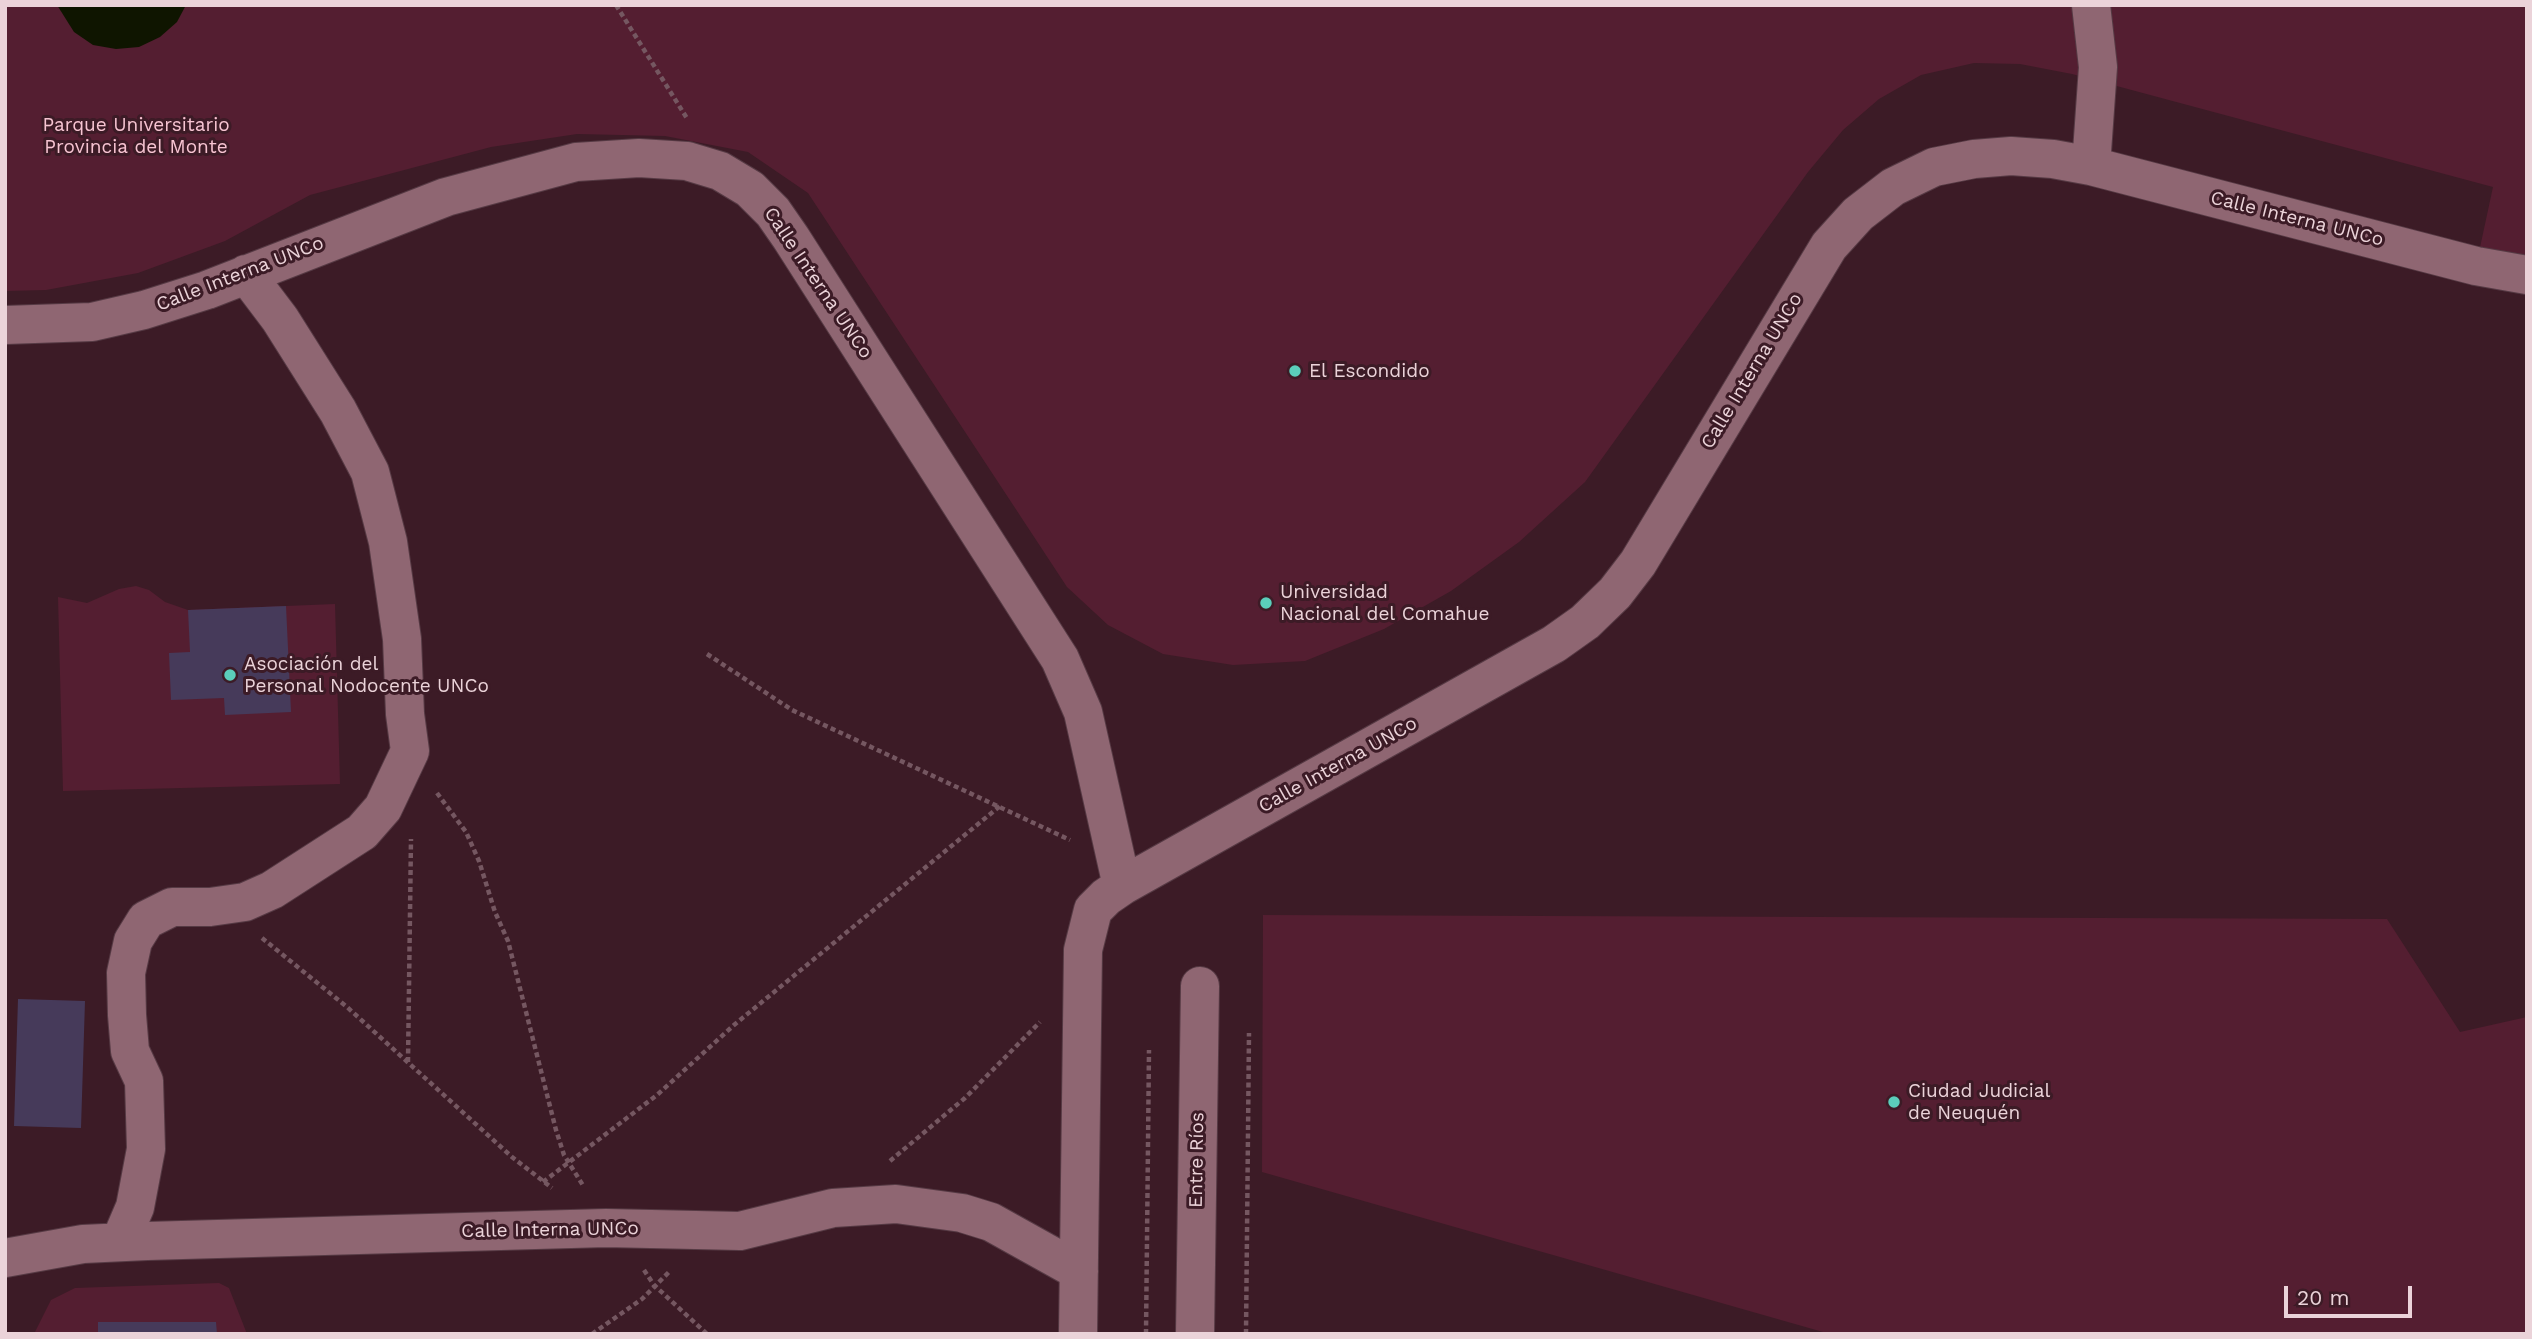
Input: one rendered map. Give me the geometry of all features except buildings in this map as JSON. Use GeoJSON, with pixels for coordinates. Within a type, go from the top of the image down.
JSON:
{"type":"FeatureCollection","features":[{"type":"Feature","properties":{"kind":"street"},"geometry":{"type":"LineString","coordinates":[[2091,5],[2098,67],[2091,166]]}},
{"type":"Feature","properties":{"kind":"street","name":"Calle Interna UNCo"},"geometry":{"type":"LineString","coordinates":[[1078,1334],[1083,950],[1093,910],[1122,886],[1553,644],[1585,622],[1615,593],[1639,563],[1829,246],[1858,214],[1893,187],[1934,167],[1974,159],[2011,156],[2091,166],[2476,265],[2527,275]]}},
{"type":"Feature","properties":{"kind":"street","name":"Calle Interna UNCo"},"geometry":{"type":"LineString","coordinates":[[5,325],[92,322],[144,310],[446,197],[576,162],[639,158],[687,161],[720,171],[750,189],[773,212],[792,238],[1060,659],[1083,712],[1122,886]]}},
{"type":"Feature","properties":{"kind":"street"},"geometry":{"type":"LineString","coordinates":[[120,1242],[135,1207],[146,1149],[144,1081],[130,1051],[127,1015],[126,973],[133,941],[146,920],[172,907],[210,907],[245,902],[272,890],[362,832],[383,808],[410,751],[405,714],[402,639],[388,542],[370,472],[338,411],[280,319],[246,274]]}},
{"type":"Feature","properties":{"kind":"street","name":"Entre Ríos"},"geometry":{"type":"LineString","coordinates":[[1195,1334],[1200,986]]}},
{"type":"Feature","properties":{"kind":"street","name":"Calle Interna UNCo"},"geometry":{"type":"LineString","coordinates":[[5,1258],[34,1251],[120,1242],[606,1228],[740,1231],[832,1208],[861,1204],[931,1207],[991,1222],[1079,1271]]}},
{"type":"Feature","properties":{"kind":"path"},"geometry":{"type":"LineString","coordinates":[[616,5],[720,171]]}},
{"type":"Feature","properties":{"kind":"path"},"geometry":{"type":"LineString","coordinates":[[707,654],[792,710],[1080,845]]}},
{"type":"Feature","properties":{"kind":"path"},"geometry":{"type":"LineString","coordinates":[[410,751],[443,803],[466,832],[479,861],[495,912],[508,941],[564,1155],[606,1228],[617,1253],[642,1267],[654,1285],[707,1334]]}},
{"type":"Feature","properties":{"kind":"path"},"geometry":{"type":"LineString","coordinates":[[543,1182],[657,1095],[734,1025],[1000,806]]}},
{"type":"Feature","properties":{"kind":"path"},"geometry":{"type":"LineString","coordinates":[[408,1062],[411,835]]}},
{"type":"Feature","properties":{"kind":"path"},"geometry":{"type":"LineString","coordinates":[[210,907],[261,937],[347,1007],[512,1157],[554,1189]]}},
{"type":"Feature","properties":{"kind":"path"},"geometry":{"type":"LineString","coordinates":[[883,1167],[965,1098],[1042,1019]]}},
{"type":"Feature","properties":{"kind":"path"},"geometry":{"type":"LineString","coordinates":[[1246,1334],[1249,1033]]}},
{"type":"Feature","properties":{"kind":"path"},"geometry":{"type":"LineString","coordinates":[[1146,1334],[1149,1050]]}},
{"type":"Feature","properties":{"kind":"path"},"geometry":{"type":"LineString","coordinates":[[592,1334],[642,1299],[715,1231]]}},
{"type":"Feature","properties":{"kind":"green space","name":"El Escondido"},"geometry":{"type":"Polygon","coordinates":[[[5,5],[2527,5],[2527,275],[2476,266],[2493,187],[2072,74],[2020,64],[1974,63],[1921,75],[1879,99],[1843,130],[1808,172],[1585,482],[1519,542],[1451,591],[1384,629],[1305,661],[1233,665],[1163,654],[1108,625],[1067,587],[808,193],[748,152],[665,136],[577,134],[491,147],[310,195],[225,241],[138,273],[46,290],[5,291],[5,5]]]}},
{"type":"Feature","properties":{"kind":"green space"},"geometry":{"type":"Polygon","coordinates":[[[136,586],[149,590],[165,602],[188,610],[335,604],[340,784],[63,791],[58,597],[87,603],[119,589],[136,586]]]}},
{"type":"Feature","properties":{"kind":"green space","name":"Ciudad Judicial de Neuquén"},"geometry":{"type":"Polygon","coordinates":[[[1263,915],[2387,919],[2460,1032],[2527,1017],[2527,1334],[1830,1334],[1262,1172],[1263,915]]]}},
{"type":"Feature","properties":{"kind":"green space"},"geometry":{"type":"Polygon","coordinates":[[[219,1283],[229,1288],[247,1334],[34,1334],[51,1300],[75,1288],[219,1283]]]}},
{"type":"Feature","properties":{"kind":"shaded area"},"geometry":{"type":"Polygon","coordinates":[[[57,5],[186,5],[177,22],[160,37],[139,47],[116,49],[93,45],[74,32],[57,5]]]}},
{"type":"Feature","properties":{"kind":"place","name":"El Escondido"},"geometry":{"type":"Point","coordinates":[1295,371]}},
{"type":"Feature","properties":{"kind":"place","name":"Universidad Nacional del Comahue"},"geometry":{"type":"Point","coordinates":[1266,603]}},
{"type":"Feature","properties":{"kind":"place","name":"Asociación del Personal Nodocente UNCo"},"geometry":{"type":"Point","coordinates":[230,675]}},
{"type":"Feature","properties":{"kind":"place","name":"Ciudad Judicial de Neuquén"},"geometry":{"type":"Point","coordinates":[1894,1102]}},
{"type":"Feature","properties":{"kind":"park label","name":"Parque Universitario Provincia del Monte"},"geometry":{"type":"Point","coordinates":[136,136]}}]}
